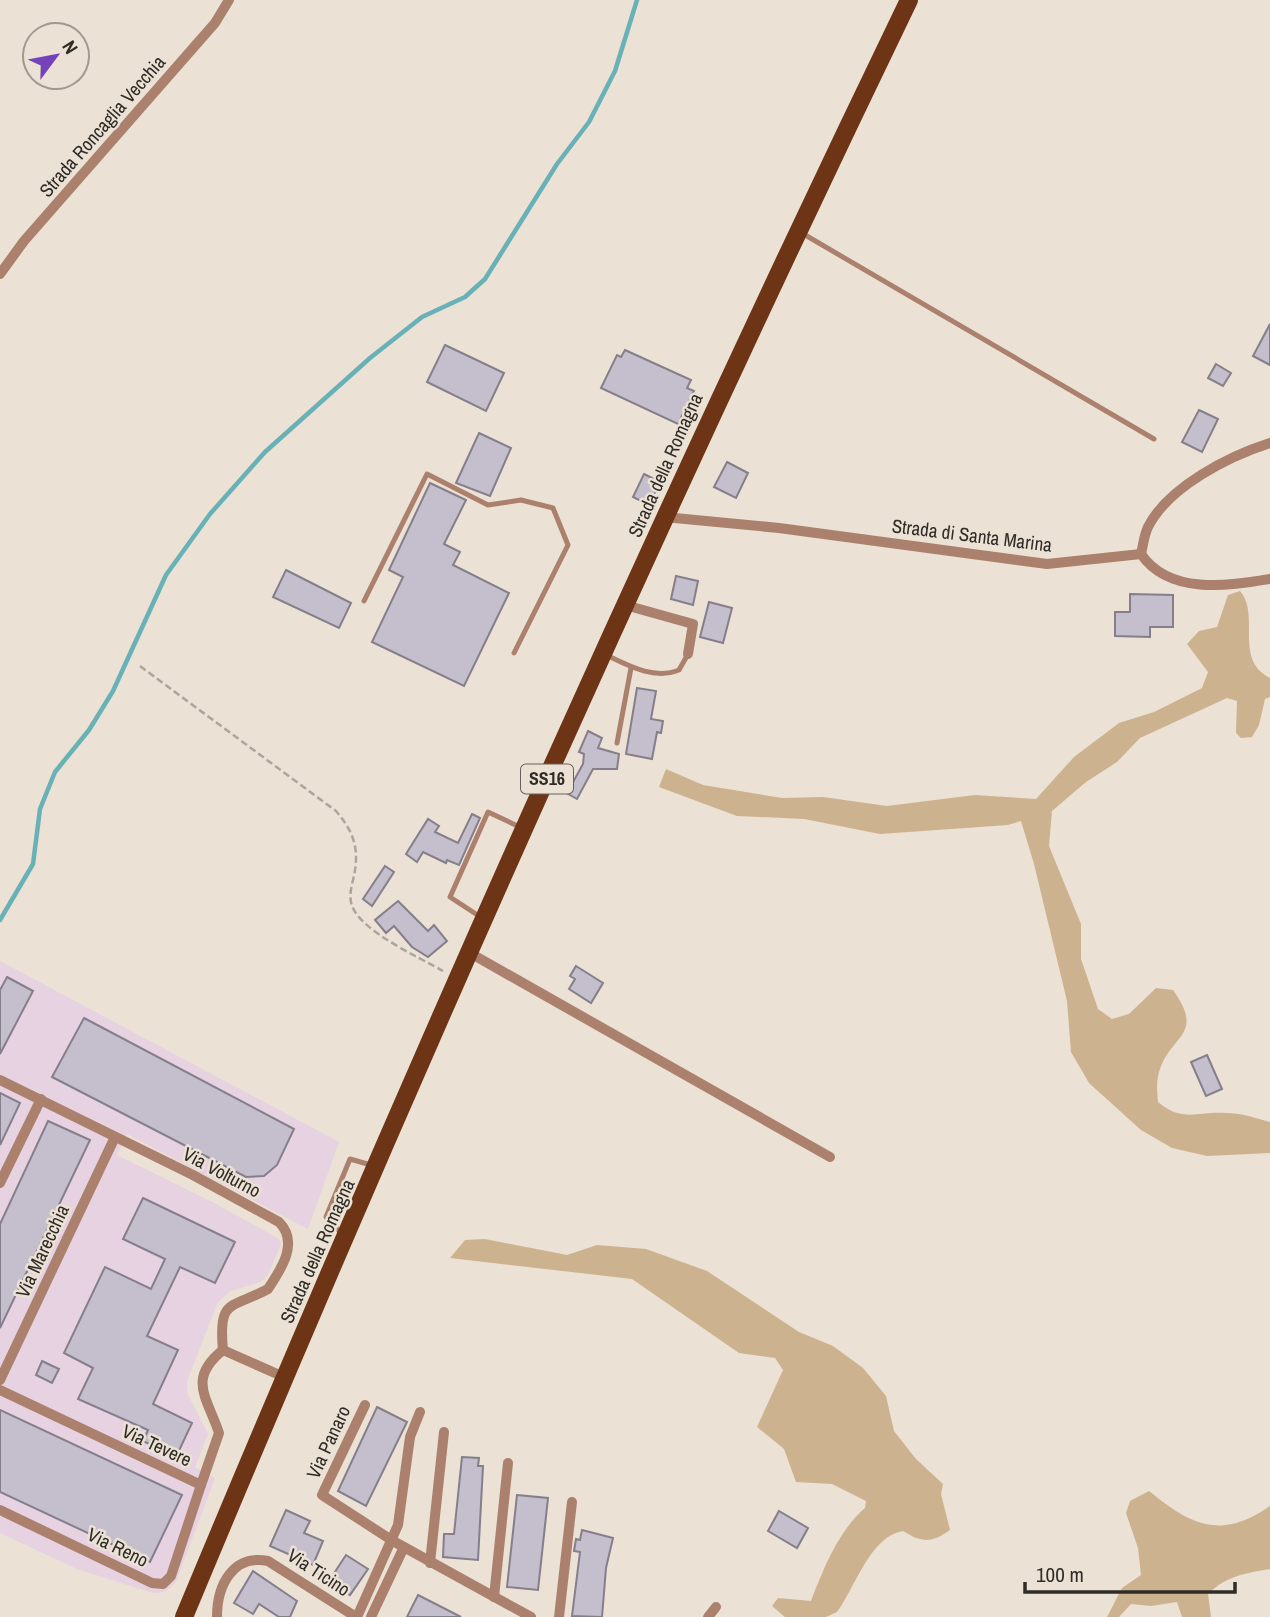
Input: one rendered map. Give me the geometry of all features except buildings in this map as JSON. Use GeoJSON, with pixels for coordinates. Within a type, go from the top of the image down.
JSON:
{"type":"FeatureCollection","features":[{"type":"Feature","properties":{"kind":"main road","name":"Strada della Romagna"},"geometry":{"type":"LineString","coordinates":[[184,1617],[284,1377],[603,653],[798,231],[909,0]]}},
{"type":"Feature","properties":{"kind":"main road","name":"Strada della Romagna"},"geometry":{"type":"LineString","coordinates":[[192,1617],[205,1567]]}},
{"type":"Feature","properties":{"kind":"street","name":"Strada Roncaglia Vecchia"},"geometry":{"type":"LineString","coordinates":[[0,274],[24,241],[215,23],[229,0]]}},
{"type":"Feature","properties":{"kind":"street"},"geometry":{"type":"LineString","coordinates":[[1270,443],[1244,452],[1196,478],[1171,500],[1147,527],[1141,554],[1151,569],[1172,579],[1194,584],[1235,585],[1270,579]]}},
{"type":"Feature","properties":{"kind":"street","name":"Strada di Santa Marina"},"geometry":{"type":"LineString","coordinates":[[664,517],[779,528],[1047,564],[1141,554]]}},
{"type":"Feature","properties":{"kind":"street"},"geometry":{"type":"LineString","coordinates":[[625,605],[693,624],[688,654]]}},
{"type":"Feature","properties":{"kind":"street"},"geometry":{"type":"LineString","coordinates":[[470,953],[830,1157]]}},
{"type":"Feature","properties":{"kind":"street","name":"Via Volturno"},"geometry":{"type":"LineString","coordinates":[[0,1080],[204,1181],[279,1222],[288,1231],[291,1242],[268,1289],[237,1300],[225,1311],[221,1329],[223,1350]]}},
{"type":"Feature","properties":{"kind":"street"},"geometry":{"type":"LineString","coordinates":[[0,1183],[41,1100]]}},
{"type":"Feature","properties":{"kind":"street","name":"Via Marecchia"},"geometry":{"type":"LineString","coordinates":[[0,1380],[115,1137]]}},
{"type":"Feature","properties":{"kind":"street"},"geometry":{"type":"LineString","coordinates":[[223,1350],[284,1377]]}},
{"type":"Feature","properties":{"kind":"street","name":"Via Tevere"},"geometry":{"type":"LineString","coordinates":[[0,1390],[201,1485],[219,1433],[201,1386],[203,1371],[223,1350]]}},
{"type":"Feature","properties":{"kind":"street","name":"Via Panaro"},"geometry":{"type":"LineString","coordinates":[[365,1405],[322,1495],[430,1563],[531,1617]]}},
{"type":"Feature","properties":{"kind":"street"},"geometry":{"type":"LineString","coordinates":[[356,1617],[393,1541],[410,1437],[420,1412]]}},
{"type":"Feature","properties":{"kind":"street"},"geometry":{"type":"LineString","coordinates":[[430,1563],[444,1432]]}},
{"type":"Feature","properties":{"kind":"street"},"geometry":{"type":"LineString","coordinates":[[494,1597],[508,1463]]}},
{"type":"Feature","properties":{"kind":"street","name":"Via Reno"},"geometry":{"type":"LineString","coordinates":[[0,1510],[152,1583],[163,1584],[171,1576],[201,1485]]}},
{"type":"Feature","properties":{"kind":"street"},"geometry":{"type":"LineString","coordinates":[[559,1617],[572,1502]]}},
{"type":"Feature","properties":{"kind":"street"},"geometry":{"type":"LineString","coordinates":[[371,1617],[404,1547]]}},
{"type":"Feature","properties":{"kind":"street","name":"Via Ticino"},"geometry":{"type":"LineString","coordinates":[[217,1617],[228,1574],[240,1562],[253,1558],[268,1561],[356,1617]]}},
{"type":"Feature","properties":{"kind":"street"},"geometry":{"type":"LineString","coordinates":[[708,1617],[716,1607]]}},
{"type":"Feature","properties":{"kind":"lane"},"geometry":{"type":"LineString","coordinates":[[798,231],[1154,439]]}},
{"type":"Feature","properties":{"kind":"lane"},"geometry":{"type":"LineString","coordinates":[[364,601],[427,474],[488,505],[520,500],[553,508],[568,545],[514,653]]}},
{"type":"Feature","properties":{"kind":"lane"},"geometry":{"type":"LineString","coordinates":[[603,653],[631,668],[665,676],[679,670],[688,654]]}},
{"type":"Feature","properties":{"kind":"lane"},"geometry":{"type":"LineString","coordinates":[[617,743],[631,668]]}},
{"type":"Feature","properties":{"kind":"lane"},"geometry":{"type":"LineString","coordinates":[[485,920],[450,897],[488,812],[525,829]]}},
{"type":"Feature","properties":{"kind":"lane"},"geometry":{"type":"LineString","coordinates":[[345,1237],[326,1217],[350,1159],[377,1167]]}},
{"type":"Feature","properties":{"kind":"path"},"geometry":{"type":"LineString","coordinates":[[140,666],[336,811],[350,827],[356,842],[357,863],[350,893],[352,905],[359,917],[376,932],[458,980]]}},
{"type":"Feature","properties":{"kind":"shaded area"},"geometry":{"type":"Polygon","coordinates":[[[1240,591],[1246,601],[1253,660],[1259,670],[1270,678],[1270,697],[1265,699],[1259,725],[1252,737],[1241,738],[1236,733],[1237,701],[1227,698],[1140,738],[1117,762],[1086,782],[1052,811],[1049,846],[1081,924],[1081,959],[1098,1009],[1112,1019],[1129,1014],[1156,988],[1173,990],[1182,1005],[1186,1026],[1160,1069],[1157,1081],[1158,1102],[1183,1114],[1232,1113],[1270,1122],[1270,1153],[1207,1156],[1172,1148],[1141,1130],[1089,1083],[1071,1052],[1067,1001],[1021,821],[1008,825],[880,834],[804,819],[737,816],[659,787],[666,769],[703,785],[782,798],[823,797],[887,806],[975,795],[1036,799],[1074,757],[1119,723],[1154,712],[1202,688],[1208,672],[1187,644],[1199,631],[1217,627],[1228,595],[1240,591]]]}},
{"type":"Feature","properties":{"kind":"shaded area"},"geometry":{"type":"Polygon","coordinates":[[[0,961],[339,1142],[308,1229],[127,1134],[117,1155],[216,1204],[279,1239],[281,1244],[268,1275],[260,1282],[230,1291],[218,1302],[187,1381],[187,1393],[208,1434],[195,1467],[215,1478],[176,1582],[165,1592],[153,1593],[77,1569],[0,1533],[0,961]]]}},
{"type":"Feature","properties":{"kind":"shaded area"},"geometry":{"type":"Polygon","coordinates":[[[485,1239],[567,1255],[597,1245],[646,1249],[707,1271],[799,1332],[833,1346],[863,1368],[886,1396],[894,1431],[916,1459],[943,1484],[941,1494],[950,1530],[927,1540],[903,1531],[891,1535],[872,1552],[837,1612],[826,1617],[785,1617],[772,1606],[778,1598],[811,1601],[833,1551],[847,1527],[865,1508],[866,1501],[832,1484],[796,1482],[784,1449],[757,1427],[783,1370],[775,1358],[739,1353],[632,1279],[450,1258],[465,1240],[485,1239]]]}},
{"type":"Feature","properties":{"kind":"shaded area"},"geometry":{"type":"Polygon","coordinates":[[[1149,1491],[1179,1513],[1207,1524],[1236,1523],[1270,1506],[1270,1569],[1237,1576],[1215,1588],[1208,1594],[1211,1617],[1182,1617],[1177,1602],[1151,1606],[1131,1604],[1119,1617],[1107,1617],[1122,1588],[1141,1575],[1138,1548],[1126,1513],[1130,1501],[1149,1491]]]}},
{"type":"Feature","properties":{"kind":"waterway"},"geometry":{"type":"LineString","coordinates":[[0,920],[33,864],[40,809],[55,772],[89,730],[113,691],[166,575],[210,514],[265,452],[370,358],[422,317],[465,297],[485,279],[557,164],[589,122],[615,71],[637,0]]}}]}
